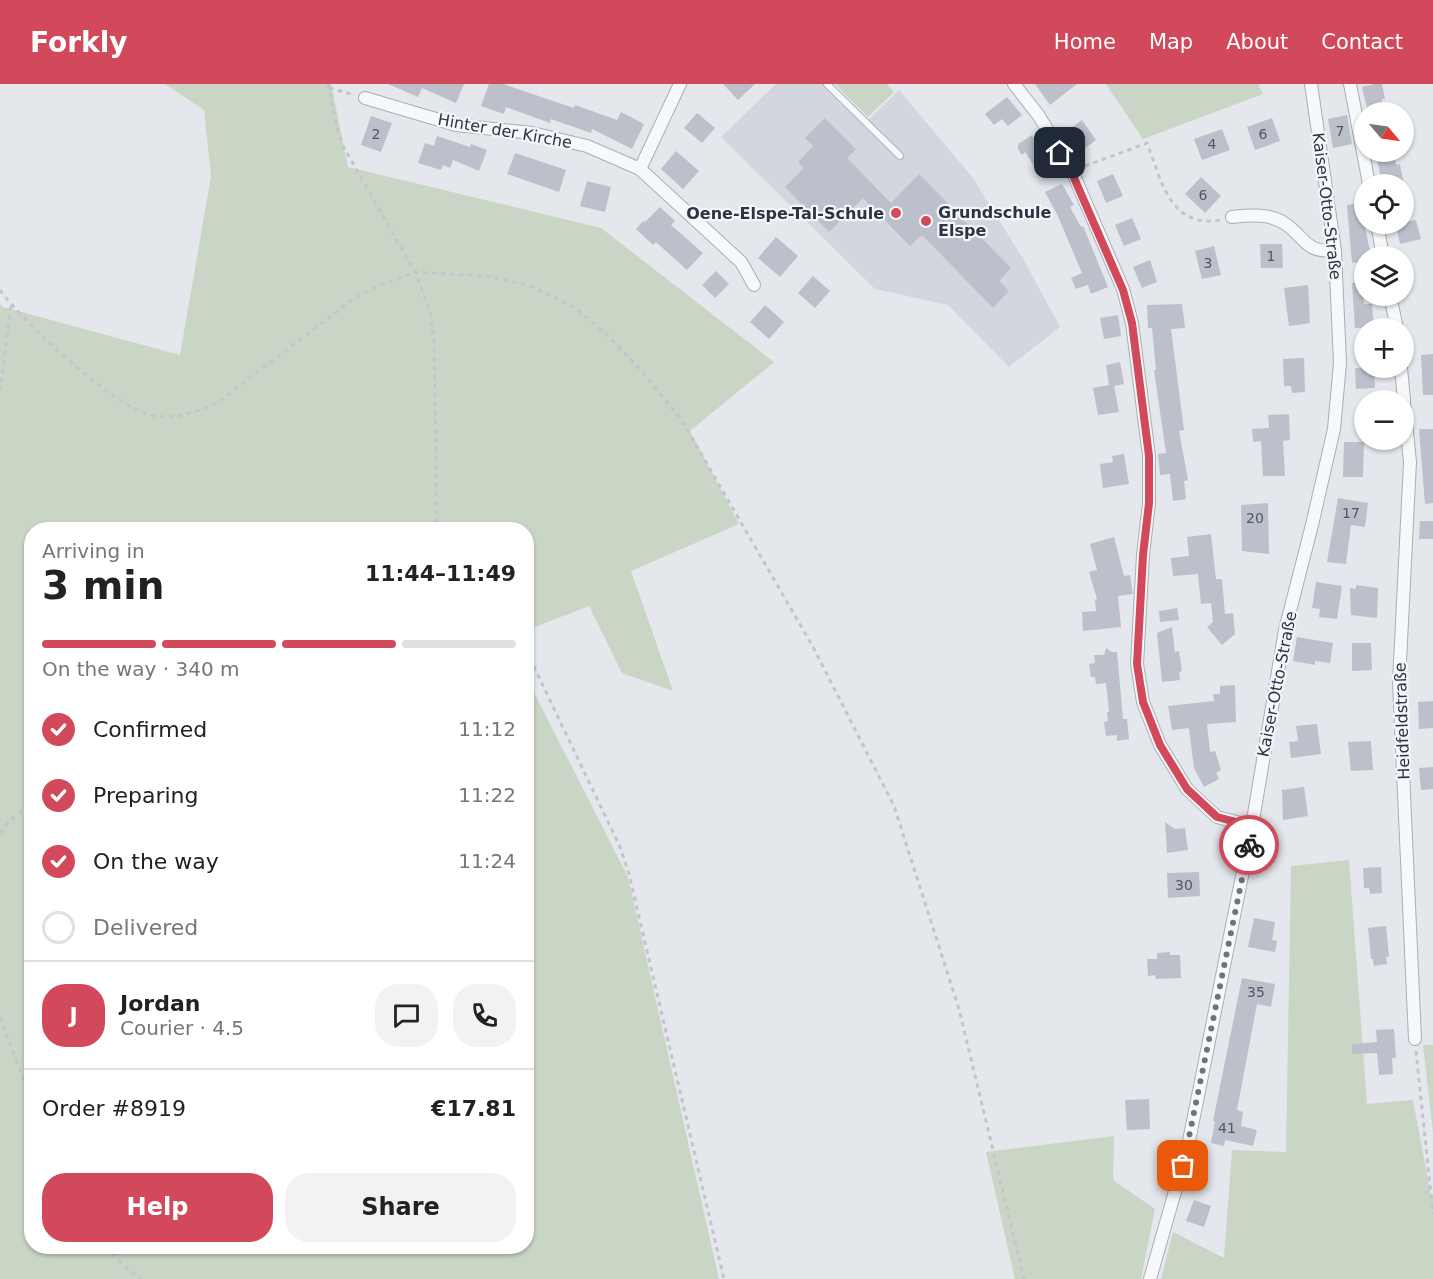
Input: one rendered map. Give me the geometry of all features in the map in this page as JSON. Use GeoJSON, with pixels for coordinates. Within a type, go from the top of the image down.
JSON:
{"type":"FeatureCollection","features":[{"type":"Feature","properties":{"kind":"street"},"geometry":{"type":"LineString","coordinates":[[640,169],[680,84]]}},
{"type":"Feature","properties":{"kind":"street"},"geometry":{"type":"LineString","coordinates":[[1014,84],[1039,116],[1071,171],[1123,290],[1132,323],[1149,456],[1149,503],[1143,555],[1137,664],[1143,702],[1160,745],[1194,796],[1217,817],[1252,826]]}},
{"type":"Feature","properties":{"kind":"street","name":"Kaiser-Otto-Straße"},"geometry":{"type":"LineString","coordinates":[[1150,1279],[1188,1146],[1252,826],[1285,630],[1334,429],[1340,363],[1335,251],[1311,84]]}},
{"type":"Feature","properties":{"kind":"street"},"geometry":{"type":"LineString","coordinates":[[1350,84],[1367,174]]}},
{"type":"Feature","properties":{"kind":"street","name":"Hinter der Kirche"},"geometry":{"type":"LineString","coordinates":[[365,98],[456,125],[531,132],[587,146],[640,169],[741,262],[754,285]]}},
{"type":"Feature","properties":{"kind":"street"},"geometry":{"type":"LineString","coordinates":[[1232,217],[1253,215],[1272,218],[1287,225],[1312,248],[1335,251]]}},
{"type":"Feature","properties":{"kind":"street","name":"Heidfeldstraße"},"geometry":{"type":"LineString","coordinates":[[1409,450],[1400,682],[1415,1039]]}},
{"type":"Feature","properties":{"kind":"lane"},"geometry":{"type":"LineString","coordinates":[[827,84],[900,156]]}},
{"type":"Feature","properties":{"kind":"path"},"geometry":{"type":"LineString","coordinates":[[329,86],[365,98]]}},
{"type":"Feature","properties":{"kind":"path"},"geometry":{"type":"LineString","coordinates":[[329,86],[343,146],[415,272],[430,311],[434,341],[437,522]]}},
{"type":"Feature","properties":{"kind":"path"},"geometry":{"type":"LineString","coordinates":[[1071,171],[1147,143],[1166,193],[1183,215],[1199,221],[1220,221],[1232,217]]}},
{"type":"Feature","properties":{"kind":"path"},"geometry":{"type":"LineString","coordinates":[[0,290],[11,305],[81,372],[125,402],[153,416],[175,417],[196,412],[217,403],[352,300],[376,287],[415,272],[487,276],[530,285],[574,307],[608,336],[638,367],[681,419],[813,645],[894,806],[959,1009],[1024,1279]]}},
{"type":"Feature","properties":{"kind":"path"},"geometry":{"type":"LineString","coordinates":[[0,391],[11,305]]}},
{"type":"Feature","properties":{"kind":"path"},"geometry":{"type":"LineString","coordinates":[[534,667],[620,847],[629,874],[724,1279]]}},
{"type":"Feature","properties":{"kind":"path"},"geometry":{"type":"LineString","coordinates":[[0,833],[9,821],[24,810]]}},
{"type":"Feature","properties":{"kind":"path"},"geometry":{"type":"LineString","coordinates":[[0,1017],[24,1080]]}},
{"type":"Feature","properties":{"kind":"path"},"geometry":{"type":"LineString","coordinates":[[1415,1039],[1433,1214]]}},
{"type":"Feature","properties":{"kind":"path"},"geometry":{"type":"LineString","coordinates":[[113,1254],[140,1279]]}},
{"type":"Feature","properties":{"kind":"shaded area","name":"Oene-Elspe-Tal-Schule"},"geometry":{"type":"Polygon","coordinates":[[[776,84],[823,84],[864,124],[899,90],[973,178],[1025,262],[1060,327],[1009,367],[948,305],[875,289],[721,137],[776,84]]]}},
{"type":"Feature","properties":{"kind":"green space"},"geometry":{"type":"Polygon","coordinates":[[[165,84],[331,84],[348,167],[601,228],[774,362],[690,431],[739,524],[631,571],[673,691],[622,673],[589,606],[534,627],[534,522],[24,522],[24,1254],[534,1254],[534,693],[628,877],[719,1279],[0,1279],[0,304],[3,307],[180,355],[211,176],[204,110],[165,84]]]}},
{"type":"Feature","properties":{"kind":"green space"},"geometry":{"type":"Polygon","coordinates":[[[835,84],[887,84],[894,92],[868,117],[835,84]]]}},
{"type":"Feature","properties":{"kind":"green space"},"geometry":{"type":"Polygon","coordinates":[[[1106,84],[1258,84],[1263,94],[1143,139],[1106,84]]]}},
{"type":"Feature","properties":{"kind":"green space"},"geometry":{"type":"Polygon","coordinates":[[[1349,860],[1367,1104],[1413,1100],[1431,1196],[1433,1194],[1433,1279],[1161,1279],[1173,1232],[1224,1258],[1232,1150],[1286,1152],[1291,866],[1349,860]]]}},
{"type":"Feature","properties":{"kind":"green space"},"geometry":{"type":"Polygon","coordinates":[[[1423,1045],[1433,1045],[1433,1132],[1423,1045]]]}},
{"type":"Feature","properties":{"kind":"green space"},"geometry":{"type":"Polygon","coordinates":[[[1114,1136],[1113,1180],[1155,1209],[1141,1279],[1015,1279],[986,1152],[1114,1136]]]}},
{"type":"Feature","properties":{"kind":"building"},"geometry":{"type":"Polygon","coordinates":[[[388,84],[464,84],[456,103],[422,88],[418,97],[388,84]]]}},
{"type":"Feature","properties":{"kind":"building"},"geometry":{"type":"Polygon","coordinates":[[[489,84],[503,84],[617,120],[621,112],[644,124],[632,149],[592,129],[591,133],[551,119],[550,123],[506,107],[504,114],[481,106],[489,84]]]}},
{"type":"Feature","properties":{"kind":"building"},"geometry":{"type":"Polygon","coordinates":[[[723,84],[755,84],[738,100],[723,84]]]}},
{"type":"Feature","properties":{"kind":"building"},"geometry":{"type":"Polygon","coordinates":[[[1035,84],[1077,84],[1050,105],[1035,84]]]}},
{"type":"Feature","properties":{"kind":"building"},"geometry":{"type":"Polygon","coordinates":[[[1382,84],[1385,99],[1382,99],[1382,102],[1366,102],[1362,87],[1382,84]]]}},
{"type":"Feature","properties":{"kind":"building"},"geometry":{"type":"Polygon","coordinates":[[[1007,97],[1022,115],[1008,126],[1002,119],[994,125],[985,114],[1007,97]]]}},
{"type":"Feature","properties":{"kind":"building"},"geometry":{"type":"Polygon","coordinates":[[[697,113],[715,128],[702,143],[684,128],[697,113]]]}},
{"type":"Feature","properties":{"kind":"building"},"geometry":{"type":"Polygon","coordinates":[[[1347,115],[1352,144],[1333,148],[1328,119],[1347,115]]]}},
{"type":"Feature","properties":{"kind":"building"},"geometry":{"type":"Polygon","coordinates":[[[371,116],[392,123],[381,152],[361,145],[371,116]]]}},
{"type":"Feature","properties":{"kind":"building","name":"Grundschule Elspe"},"geometry":{"type":"Polygon","coordinates":[[[825,118],[856,149],[847,158],[891,203],[919,174],[1011,268],[999,281],[1009,291],[993,308],[922,235],[910,246],[863,198],[829,232],[785,187],[804,168],[798,162],[813,146],[805,138],[825,118]]]}},
{"type":"Feature","properties":{"kind":"building"},"geometry":{"type":"Polygon","coordinates":[[[1272,118],[1280,141],[1255,150],[1247,127],[1272,118]]]}},
{"type":"Feature","properties":{"kind":"building"},"geometry":{"type":"Polygon","coordinates":[[[1082,120],[1096,140],[1081,151],[1067,131],[1082,120]]]}},
{"type":"Feature","properties":{"kind":"building"},"geometry":{"type":"Polygon","coordinates":[[[1222,129],[1230,150],[1202,160],[1194,139],[1222,129]]]}},
{"type":"Feature","properties":{"kind":"building"},"geometry":{"type":"Polygon","coordinates":[[[1032,135],[1037,144],[1040,142],[1053,162],[1038,172],[1025,152],[1022,155],[1018,149],[1018,144],[1032,135]]]}},
{"type":"Feature","properties":{"kind":"building"},"geometry":{"type":"Polygon","coordinates":[[[437,136],[487,150],[479,171],[453,160],[450,168],[443,165],[441,170],[418,163],[425,143],[434,146],[437,136]]]}},
{"type":"Feature","properties":{"kind":"building"},"geometry":{"type":"Polygon","coordinates":[[[676,151],[699,171],[683,189],[661,169],[676,151]]]}},
{"type":"Feature","properties":{"kind":"building"},"geometry":{"type":"Polygon","coordinates":[[[515,153],[566,170],[559,192],[507,174],[515,153]]]}},
{"type":"Feature","properties":{"kind":"building"},"geometry":{"type":"Polygon","coordinates":[[[1378,162],[1400,164],[1402,174],[1380,174],[1378,162]]]}},
{"type":"Feature","properties":{"kind":"building"},"geometry":{"type":"Polygon","coordinates":[[[1113,174],[1123,196],[1106,203],[1097,181],[1113,174]]]}},
{"type":"Feature","properties":{"kind":"building"},"geometry":{"type":"Polygon","coordinates":[[[1201,177],[1221,196],[1205,213],[1185,194],[1201,177]]]}},
{"type":"Feature","properties":{"kind":"building"},"geometry":{"type":"Polygon","coordinates":[[[587,181],[611,187],[605,212],[580,206],[587,181]]]}},
{"type":"Feature","properties":{"kind":"building"},"geometry":{"type":"Polygon","coordinates":[[[1062,184],[1074,205],[1070,207],[1081,227],[1083,226],[1108,287],[1091,294],[1088,285],[1076,289],[1071,278],[1082,273],[1045,192],[1062,184]]]}},
{"type":"Feature","properties":{"kind":"building"},"geometry":{"type":"Polygon","coordinates":[[[1354,204],[1354,234],[1366,234],[1369,246],[1354,246],[1354,263],[1352,263],[1347,205],[1354,204]]]}},
{"type":"Feature","properties":{"kind":"building"},"geometry":{"type":"Polygon","coordinates":[[[660,207],[675,221],[671,225],[703,253],[687,270],[656,242],[653,245],[636,229],[660,207]]]}},
{"type":"Feature","properties":{"kind":"building"},"geometry":{"type":"Polygon","coordinates":[[[1132,218],[1141,239],[1124,246],[1115,225],[1132,218]]]}},
{"type":"Feature","properties":{"kind":"building"},"geometry":{"type":"Polygon","coordinates":[[[1414,220],[1416,220],[1421,239],[1400,244],[1398,234],[1414,234],[1414,220]]]}},
{"type":"Feature","properties":{"kind":"building"},"geometry":{"type":"Polygon","coordinates":[[[776,237],[798,256],[780,277],[758,258],[776,237]]]}},
{"type":"Feature","properties":{"kind":"building"},"geometry":{"type":"Polygon","coordinates":[[[1260,244],[1282,244],[1283,268],[1261,268],[1260,244]]]}},
{"type":"Feature","properties":{"kind":"building"},"geometry":{"type":"Polygon","coordinates":[[[1214,246],[1221,275],[1202,279],[1195,251],[1214,246]]]}},
{"type":"Feature","properties":{"kind":"building"},"geometry":{"type":"Polygon","coordinates":[[[1150,260],[1157,282],[1142,288],[1133,267],[1150,260]]]}},
{"type":"Feature","properties":{"kind":"building"},"geometry":{"type":"Polygon","coordinates":[[[716,271],[729,284],[715,298],[702,285],[716,271]]]}},
{"type":"Feature","properties":{"kind":"building"},"geometry":{"type":"Polygon","coordinates":[[[813,276],[830,291],[815,308],[798,293],[813,276]]]}},
{"type":"Feature","properties":{"kind":"building"},"geometry":{"type":"Polygon","coordinates":[[[1352,283],[1354,283],[1354,306],[1372,306],[1373,318],[1354,318],[1352,283]]]}},
{"type":"Feature","properties":{"kind":"building"},"geometry":{"type":"Polygon","coordinates":[[[1308,285],[1310,323],[1289,326],[1284,288],[1308,285]]]}},
{"type":"Feature","properties":{"kind":"building"},"geometry":{"type":"Polygon","coordinates":[[[1182,304],[1185,328],[1171,329],[1184,430],[1179,431],[1188,480],[1184,481],[1186,499],[1173,501],[1170,474],[1160,475],[1158,454],[1166,453],[1154,370],[1156,370],[1152,328],[1148,328],[1147,305],[1182,304]]]}},
{"type":"Feature","properties":{"kind":"building"},"geometry":{"type":"Polygon","coordinates":[[[765,305],[784,322],[769,339],[750,322],[765,305]]]}},
{"type":"Feature","properties":{"kind":"building"},"geometry":{"type":"Polygon","coordinates":[[[1118,315],[1121,336],[1104,339],[1100,318],[1118,315]]]}},
{"type":"Feature","properties":{"kind":"building"},"geometry":{"type":"Polygon","coordinates":[[[1433,354],[1433,395],[1423,395],[1421,355],[1433,354]]]}},
{"type":"Feature","properties":{"kind":"building"},"geometry":{"type":"Polygon","coordinates":[[[1304,358],[1305,392],[1292,393],[1291,386],[1284,386],[1283,359],[1304,358]]]}},
{"type":"Feature","properties":{"kind":"building"},"geometry":{"type":"Polygon","coordinates":[[[1120,362],[1124,384],[1114,386],[1119,412],[1098,415],[1093,388],[1109,385],[1106,365],[1120,362]]]}},
{"type":"Feature","properties":{"kind":"building"},"geometry":{"type":"Polygon","coordinates":[[[1355,378],[1374,378],[1375,388],[1356,389],[1355,378]]]}},
{"type":"Feature","properties":{"kind":"building"},"geometry":{"type":"Polygon","coordinates":[[[1289,414],[1290,440],[1283,441],[1285,476],[1263,476],[1261,441],[1253,442],[1252,429],[1269,428],[1268,415],[1289,414]]]}},
{"type":"Feature","properties":{"kind":"building"},"geometry":{"type":"Polygon","coordinates":[[[1419,429],[1433,429],[1433,503],[1425,504],[1419,429]]]}},
{"type":"Feature","properties":{"kind":"building"},"geometry":{"type":"Polygon","coordinates":[[[1344,442],[1354,442],[1354,450],[1364,450],[1363,477],[1343,477],[1344,442]]]}},
{"type":"Feature","properties":{"kind":"building"},"geometry":{"type":"Polygon","coordinates":[[[1124,454],[1129,484],[1103,488],[1100,464],[1113,462],[1112,456],[1124,454]]]}},
{"type":"Feature","properties":{"kind":"building"},"geometry":{"type":"Polygon","coordinates":[[[1338,498],[1368,503],[1365,527],[1351,525],[1346,564],[1327,562],[1338,498]]]}},
{"type":"Feature","properties":{"kind":"building"},"geometry":{"type":"Polygon","coordinates":[[[1268,503],[1269,554],[1242,551],[1241,505],[1268,503]]]}},
{"type":"Feature","properties":{"kind":"building"},"geometry":{"type":"Polygon","coordinates":[[[1420,521],[1433,521],[1433,539],[1419,539],[1420,521]]]}},
{"type":"Feature","properties":{"kind":"building"},"geometry":{"type":"Polygon","coordinates":[[[1211,534],[1216,579],[1222,579],[1225,614],[1233,613],[1235,634],[1222,645],[1207,627],[1213,622],[1211,603],[1201,604],[1198,574],[1173,576],[1171,558],[1189,556],[1187,537],[1211,534]]]}},
{"type":"Feature","properties":{"kind":"building"},"geometry":{"type":"Polygon","coordinates":[[[1114,537],[1124,576],[1130,575],[1133,594],[1118,596],[1121,627],[1083,631],[1082,612],[1096,611],[1095,600],[1097,599],[1089,572],[1097,570],[1090,544],[1114,537]]]}},
{"type":"Feature","properties":{"kind":"building"},"geometry":{"type":"Polygon","coordinates":[[[1316,582],[1342,586],[1337,619],[1319,617],[1320,609],[1312,608],[1316,582]]]}},
{"type":"Feature","properties":{"kind":"building"},"geometry":{"type":"Polygon","coordinates":[[[1356,585],[1378,588],[1377,618],[1351,615],[1350,588],[1356,589],[1356,585]]]}},
{"type":"Feature","properties":{"kind":"building"},"geometry":{"type":"Polygon","coordinates":[[[1177,608],[1179,620],[1160,622],[1159,611],[1177,608]]]}},
{"type":"Feature","properties":{"kind":"building"},"geometry":{"type":"Polygon","coordinates":[[[1172,627],[1175,652],[1179,651],[1182,671],[1179,672],[1180,680],[1162,682],[1157,633],[1172,627]]]}},
{"type":"Feature","properties":{"kind":"building"},"geometry":{"type":"Polygon","coordinates":[[[1297,637],[1333,643],[1330,663],[1315,661],[1315,665],[1293,661],[1297,637]]]}},
{"type":"Feature","properties":{"kind":"building"},"geometry":{"type":"Polygon","coordinates":[[[1352,643],[1371,643],[1372,670],[1352,671],[1352,643]]]}},
{"type":"Feature","properties":{"kind":"building"},"geometry":{"type":"Polygon","coordinates":[[[1106,648],[1117,652],[1123,719],[1127,719],[1129,739],[1117,741],[1117,735],[1106,736],[1104,722],[1108,721],[1107,712],[1109,712],[1106,683],[1096,684],[1095,677],[1091,677],[1089,664],[1095,663],[1094,655],[1104,655],[1106,648]]]}},
{"type":"Feature","properties":{"kind":"building"},"geometry":{"type":"Polygon","coordinates":[[[1235,685],[1236,722],[1207,724],[1210,752],[1215,751],[1221,770],[1216,773],[1219,779],[1204,787],[1194,768],[1189,728],[1172,730],[1168,706],[1214,701],[1213,694],[1220,694],[1220,686],[1235,685]]]}},
{"type":"Feature","properties":{"kind":"building"},"geometry":{"type":"Polygon","coordinates":[[[1433,701],[1433,728],[1419,729],[1418,702],[1433,701]]]}},
{"type":"Feature","properties":{"kind":"building"},"geometry":{"type":"Polygon","coordinates":[[[1317,724],[1321,754],[1291,758],[1289,742],[1298,741],[1296,726],[1317,724]]]}},
{"type":"Feature","properties":{"kind":"building"},"geometry":{"type":"Polygon","coordinates":[[[1371,741],[1373,770],[1351,771],[1348,742],[1371,741]]]}},
{"type":"Feature","properties":{"kind":"building"},"geometry":{"type":"Polygon","coordinates":[[[1433,767],[1433,789],[1421,790],[1419,768],[1433,767]]]}},
{"type":"Feature","properties":{"kind":"building"},"geometry":{"type":"Polygon","coordinates":[[[1304,787],[1308,816],[1283,820],[1282,790],[1304,787]]]}},
{"type":"Feature","properties":{"kind":"building"},"geometry":{"type":"Polygon","coordinates":[[[1165,822],[1175,829],[1185,828],[1188,850],[1167,853],[1165,822]]]}},
{"type":"Feature","properties":{"kind":"building"},"geometry":{"type":"Polygon","coordinates":[[[1381,867],[1382,893],[1370,894],[1369,888],[1364,888],[1363,868],[1381,867]]]}},
{"type":"Feature","properties":{"kind":"building"},"geometry":{"type":"Polygon","coordinates":[[[1199,872],[1200,896],[1168,898],[1167,873],[1199,872]]]}},
{"type":"Feature","properties":{"kind":"building"},"geometry":{"type":"Polygon","coordinates":[[[1254,918],[1275,922],[1272,940],[1277,941],[1275,952],[1248,947],[1254,918]]]}},
{"type":"Feature","properties":{"kind":"building"},"geometry":{"type":"Polygon","coordinates":[[[1386,926],[1389,957],[1386,957],[1387,964],[1374,966],[1373,959],[1371,959],[1368,928],[1386,926]]]}},
{"type":"Feature","properties":{"kind":"building"},"geometry":{"type":"Polygon","coordinates":[[[1170,952],[1170,955],[1180,955],[1181,978],[1156,979],[1155,975],[1148,976],[1147,959],[1157,959],[1157,953],[1170,952]]]}},
{"type":"Feature","properties":{"kind":"building"},"geometry":{"type":"Polygon","coordinates":[[[1242,978],[1275,984],[1271,1007],[1257,1004],[1237,1110],[1243,1112],[1241,1126],[1257,1130],[1253,1146],[1225,1140],[1224,1146],[1211,1143],[1215,1122],[1213,1121],[1242,978]]]}},
{"type":"Feature","properties":{"kind":"building"},"geometry":{"type":"Polygon","coordinates":[[[1394,1029],[1396,1058],[1392,1058],[1393,1074],[1379,1075],[1377,1053],[1352,1054],[1352,1044],[1377,1042],[1376,1030],[1394,1029]]]}},
{"type":"Feature","properties":{"kind":"building"},"geometry":{"type":"Polygon","coordinates":[[[1149,1099],[1150,1129],[1127,1130],[1125,1100],[1149,1099]]]}},
{"type":"Feature","properties":{"kind":"building"},"geometry":{"type":"Polygon","coordinates":[[[1194,1200],[1211,1206],[1204,1227],[1186,1221],[1194,1200]]]}},
{"type":"Feature","properties":{"kind":"way so far"},"geometry":{"type":"LineString","coordinates":[[1183,1166],[1210,1044],[1249,845]]}},
{"type":"Feature","properties":{"kind":"place","name":"Oene-Elspe-Tal-Schule"},"geometry":{"type":"Point","coordinates":[896,213]}},
{"type":"Feature","properties":{"kind":"place","name":"Grundschule Elspe"},"geometry":{"type":"Point","coordinates":[926,221]}},
{"type":"Feature","properties":{"kind":"route"},"geometry":{"type":"LineString","coordinates":[[1060,153],[1071,171],[1123,290],[1132,323],[1149,456],[1149,503],[1138,614],[1137,664],[1143,702],[1160,745],[1187,789],[1217,817],[1252,826],[1249,845]]}}]}
